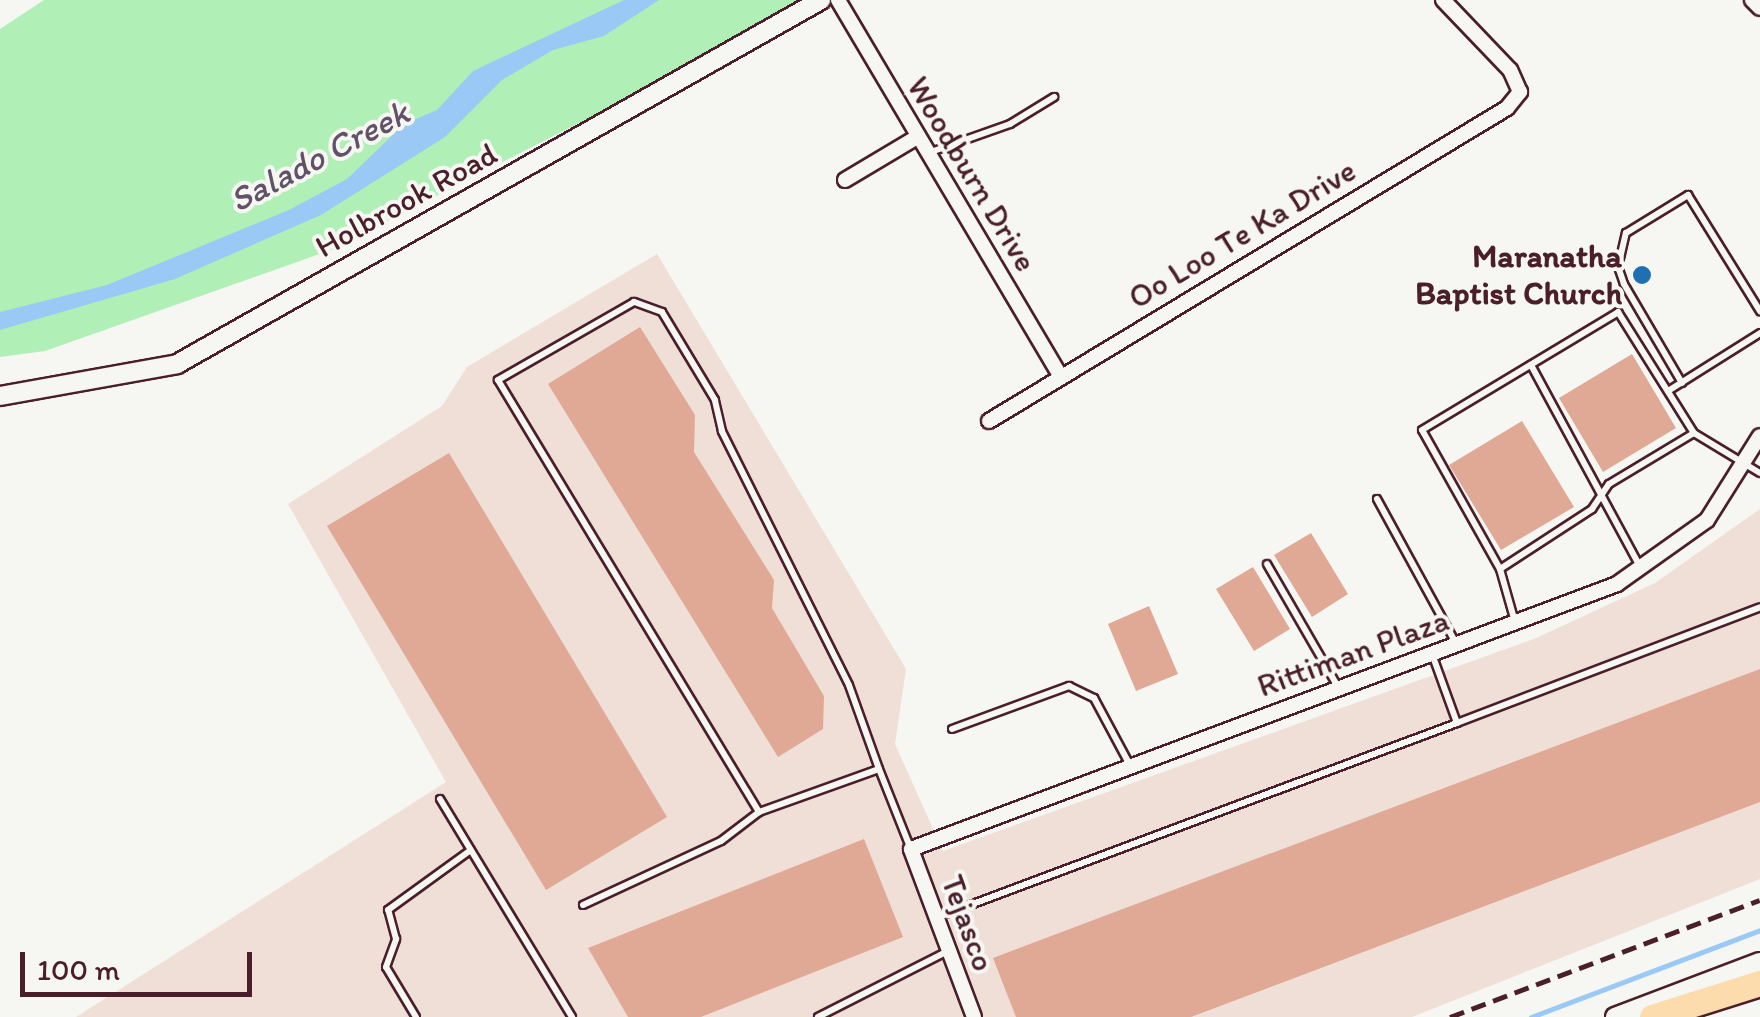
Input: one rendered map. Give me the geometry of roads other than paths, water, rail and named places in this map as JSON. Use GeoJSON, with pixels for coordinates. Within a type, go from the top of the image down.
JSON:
{"type":"FeatureCollection","features":[{"type":"Feature","properties":{"kind":"highway"},"geometry":{"type":"LineString","coordinates":[[1652,1017],[1760,983]]}},
{"type":"Feature","properties":{"kind":"street","name":"Holbrook Road"},"geometry":{"type":"LineString","coordinates":[[0,396],[178,364],[821,0]]}},
{"type":"Feature","properties":{"kind":"street","name":"Woodburn Drive"},"geometry":{"type":"LineString","coordinates":[[838,0],[1060,374]]}},
{"type":"Feature","properties":{"kind":"street","name":"Oo Loo Te Ka Drive"},"geometry":{"type":"LineString","coordinates":[[989,422],[1060,374],[1507,108],[1520,92],[1510,70],[1443,0]]}},
{"type":"Feature","properties":{"kind":"street"},"geometry":{"type":"LineString","coordinates":[[1752,0],[1760,8]]}},
{"type":"Feature","properties":{"kind":"street"},"geometry":{"type":"LineString","coordinates":[[844,180],[917,138]]}},
{"type":"Feature","properties":{"kind":"street","name":"Rittiman Plaza"},"geometry":{"type":"LineString","coordinates":[[911,849],[1515,623],[1642,570],[1707,520],[1755,467],[1760,436]]}},
{"type":"Feature","properties":{"kind":"street","name":"Tejasco"},"geometry":{"type":"LineString","coordinates":[[911,849],[974,1017]]}},
{"type":"Feature","properties":{"kind":"street"},"geometry":{"type":"LineString","coordinates":[[1615,1017],[1760,962]]}},
{"type":"Feature","properties":{"kind":"lane"},"geometry":{"type":"LineString","coordinates":[[927,154],[1010,124],[1054,97]]}},
{"type":"Feature","properties":{"kind":"lane"},"geometry":{"type":"LineString","coordinates":[[1682,383],[1624,284],[1618,266],[1626,233],[1688,194],[1760,311]]}},
{"type":"Feature","properties":{"kind":"lane"},"geometry":{"type":"LineString","coordinates":[[759,812],[498,380],[634,302],[662,312],[714,400],[722,431],[849,685],[911,849]]}},
{"type":"Feature","properties":{"kind":"lane"},"geometry":{"type":"LineString","coordinates":[[1515,623],[1500,569],[1422,430],[1618,312],[1694,433],[1755,467]]}},
{"type":"Feature","properties":{"kind":"lane"},"geometry":{"type":"LineString","coordinates":[[1668,392],[1760,332]]}},
{"type":"Feature","properties":{"kind":"lane"},"geometry":{"type":"LineString","coordinates":[[1531,365],[1642,570]]}},
{"type":"Feature","properties":{"kind":"lane"},"geometry":{"type":"LineString","coordinates":[[1500,569],[1562,533],[1600,494],[1694,433]]}},
{"type":"Feature","properties":{"kind":"lane"},"geometry":{"type":"LineString","coordinates":[[1377,499],[1457,644]]}},
{"type":"Feature","properties":{"kind":"lane"},"geometry":{"type":"LineString","coordinates":[[1267,564],[1338,688]]}},
{"type":"Feature","properties":{"kind":"lane"},"geometry":{"type":"LineString","coordinates":[[937,918],[1760,607]]}},
{"type":"Feature","properties":{"kind":"lane"},"geometry":{"type":"LineString","coordinates":[[1432,653],[1457,723]]}},
{"type":"Feature","properties":{"kind":"lane"},"geometry":{"type":"LineString","coordinates":[[952,729],[1069,686],[1094,698],[1130,766]]}},
{"type":"Feature","properties":{"kind":"lane"},"geometry":{"type":"LineString","coordinates":[[583,905],[721,841],[759,812],[879,769]]}},
{"type":"Feature","properties":{"kind":"lane"},"geometry":{"type":"LineString","coordinates":[[440,799],[572,1017]]}},
{"type":"Feature","properties":{"kind":"lane"},"geometry":{"type":"LineString","coordinates":[[416,1017],[386,967],[396,939],[388,910],[471,850]]}},
{"type":"Feature","properties":{"kind":"lane"},"geometry":{"type":"LineString","coordinates":[[818,1017],[949,950]]}},
{"type":"Feature","properties":{"kind":"water"},"geometry":{"type":"Polygon","coordinates":[[[624,0],[659,0],[604,36],[553,50],[502,80],[445,137],[321,215],[175,279],[0,330],[0,312],[107,285],[289,210],[347,179],[404,124],[437,110],[473,71],[624,0]]]}},
{"type":"Feature","properties":{"kind":"waterway"},"geometry":{"type":"LineString","coordinates":[[1531,1017],[1760,930]]}},
{"type":"Feature","properties":{"kind":"railway"},"geometry":{"type":"LineString","coordinates":[[1450,1017],[1760,900]]}},
{"type":"Feature","properties":{"kind":"place","name":"Maranatha Baptist Church"},"geometry":{"type":"Point","coordinates":[1642,275]}},
{"type":"Feature","properties":{"kind":"water label","name":"Salado Creek"},"geometry":{"type":"Point","coordinates":[319,156]}}]}
